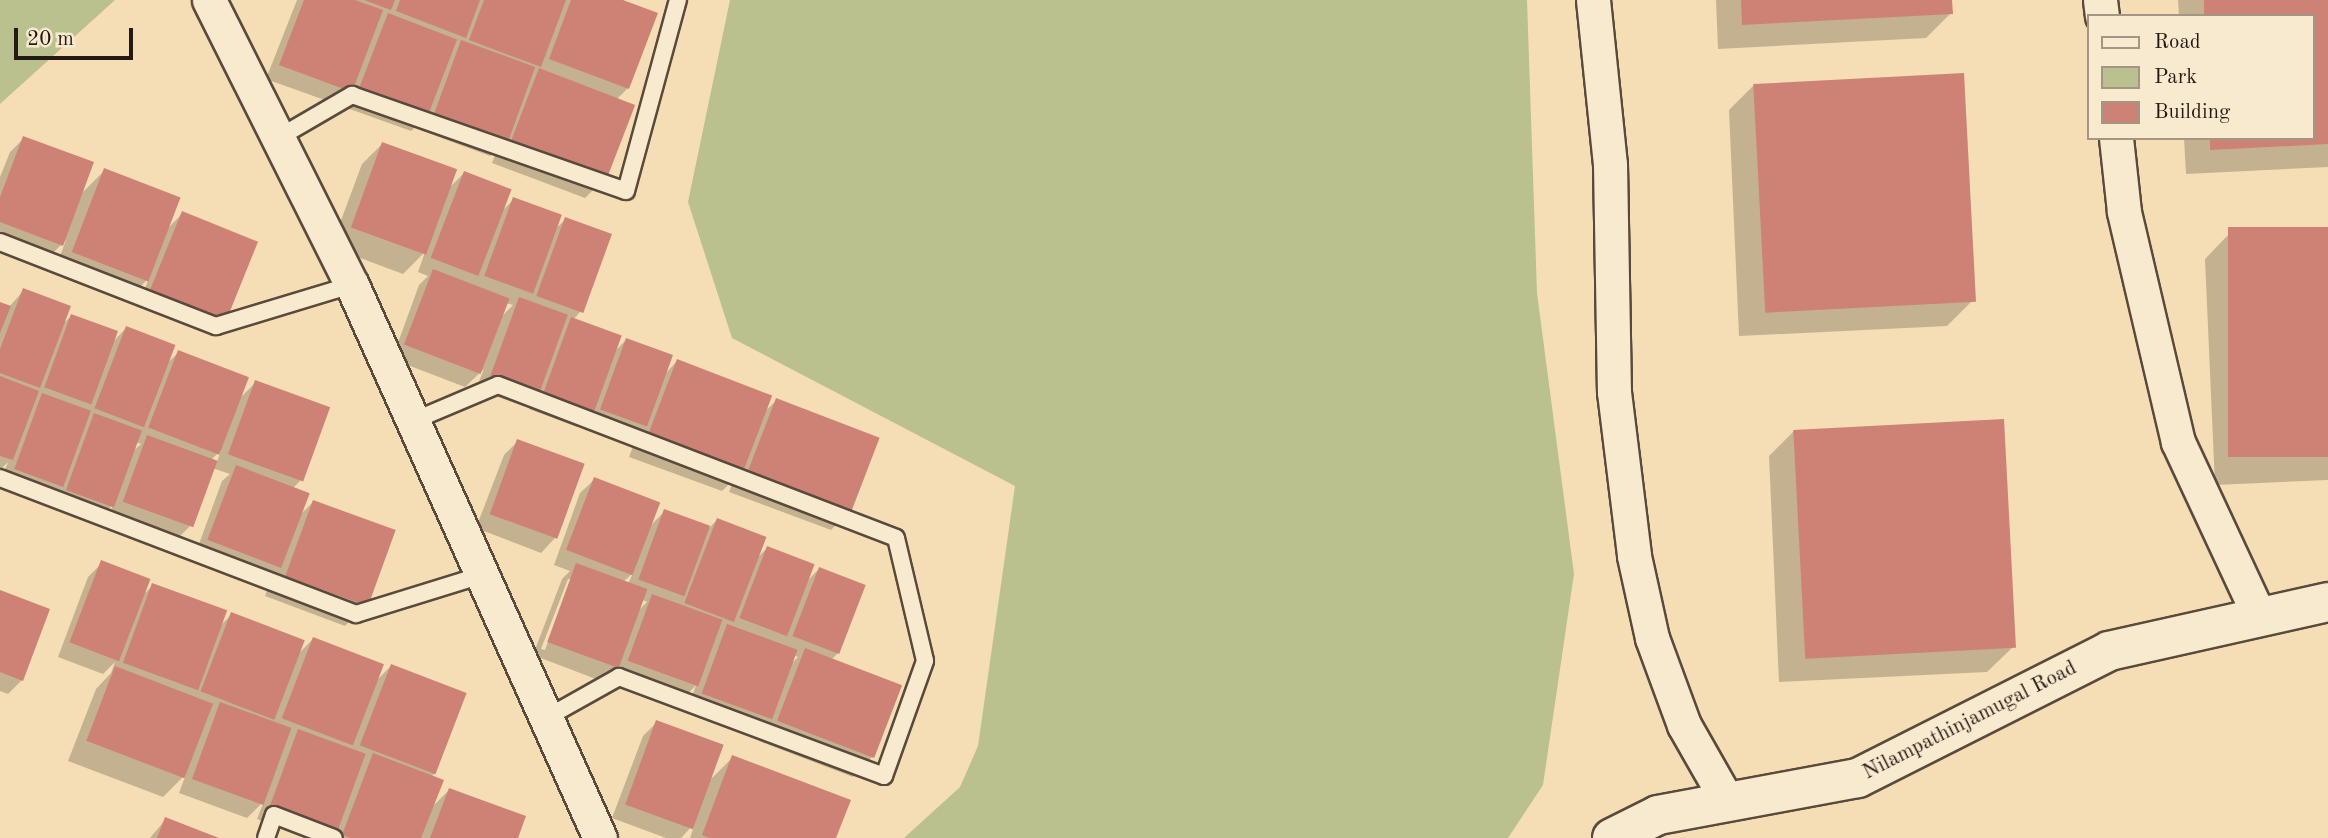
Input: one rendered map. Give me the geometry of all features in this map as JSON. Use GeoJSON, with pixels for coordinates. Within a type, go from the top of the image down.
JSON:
{"type":"FeatureCollection","features":[{"type":"Feature","properties":{"kind":"street"},"geometry":{"type":"LineString","coordinates":[[209,0],[352,285],[600,838]]}},
{"type":"Feature","properties":{"kind":"street"},"geometry":{"type":"LineString","coordinates":[[1594,0],[1610,164],[1614,392],[1634,556],[1652,638],[1684,725],[1728,802]]}},
{"type":"Feature","properties":{"kind":"street"},"geometry":{"type":"LineString","coordinates":[[2116,140],[2124,212],[2178,442],[2260,618]]}},
{"type":"Feature","properties":{"kind":"street","name":"Nilampathinjamugal Road"},"geometry":{"type":"LineString","coordinates":[[1612,838],[1658,816],[1858,778],[2109,651],[2328,603]]}},
{"type":"Feature","properties":{"kind":"lane"},"geometry":{"type":"LineString","coordinates":[[278,138],[352,95],[626,191],[678,0]]}},
{"type":"Feature","properties":{"kind":"lane"},"geometry":{"type":"LineString","coordinates":[[0,242],[216,327],[352,285]]}},
{"type":"Feature","properties":{"kind":"lane"},"geometry":{"type":"LineString","coordinates":[[413,421],[498,385],[896,538],[925,661],[884,776],[619,677],[546,718]]}},
{"type":"Feature","properties":{"kind":"lane"},"geometry":{"type":"LineString","coordinates":[[0,478],[356,614],[482,575]]}},
{"type":"Feature","properties":{"kind":"lane"},"geometry":{"type":"LineString","coordinates":[[266,838],[274,815],[334,838]]}},
{"type":"Feature","properties":{"kind":"green space"},"geometry":{"type":"Polygon","coordinates":[[[0,0],[115,0],[0,104],[0,0]]]}},
{"type":"Feature","properties":{"kind":"green space"},"geometry":{"type":"Polygon","coordinates":[[[730,0],[1527,0],[1537,293],[1574,574],[1543,785],[1508,838],[904,838],[960,787],[978,746],[1015,486],[732,338],[688,202],[730,0]]]}},
{"type":"Feature","properties":{"kind":"building"},"geometry":{"type":"Polygon","coordinates":[[[304,0],[355,0],[383,10],[352,92],[279,65],[304,0]]]}},
{"type":"Feature","properties":{"kind":"building"},"geometry":{"type":"Polygon","coordinates":[[[364,0],[395,0],[391,10],[364,0]]]}},
{"type":"Feature","properties":{"kind":"building"},"geometry":{"type":"Polygon","coordinates":[[[400,0],[480,0],[466,38],[396,11],[400,0]]]}},
{"type":"Feature","properties":{"kind":"building"},"geometry":{"type":"Polygon","coordinates":[[[484,0],[566,0],[541,67],[469,40],[484,0]]]}},
{"type":"Feature","properties":{"kind":"building"},"geometry":{"type":"Polygon","coordinates":[[[571,0],[623,0],[658,13],[629,89],[549,59],[571,0]]]}},
{"type":"Feature","properties":{"kind":"building"},"geometry":{"type":"Polygon","coordinates":[[[1741,0],[1952,0],[1953,14],[1742,25],[1741,0]]]}},
{"type":"Feature","properties":{"kind":"building"},"geometry":{"type":"Polygon","coordinates":[[[2204,0],[2328,0],[2328,144],[2210,150],[2210,140],[2314,140],[2314,14],[2204,14],[2204,0]]]}},
{"type":"Feature","properties":{"kind":"building"},"geometry":{"type":"Polygon","coordinates":[[[388,13],[457,40],[427,119],[358,92],[388,13]]]}},
{"type":"Feature","properties":{"kind":"building"},"geometry":{"type":"Polygon","coordinates":[[[461,40],[535,67],[508,143],[433,116],[461,40]]]}},
{"type":"Feature","properties":{"kind":"building"},"geometry":{"type":"Polygon","coordinates":[[[539,68],[635,105],[606,180],[510,143],[539,68]]]}},
{"type":"Feature","properties":{"kind":"building"},"geometry":{"type":"Polygon","coordinates":[[[1964,73],[1976,302],[1765,313],[1753,84],[1964,73]]]}},
{"type":"Feature","properties":{"kind":"building"},"geometry":{"type":"Polygon","coordinates":[[[23,136],[94,162],[63,246],[0,222],[0,197],[23,136]]]}},
{"type":"Feature","properties":{"kind":"building"},"geometry":{"type":"Polygon","coordinates":[[[382,142],[457,169],[426,255],[351,228],[382,142]]]}},
{"type":"Feature","properties":{"kind":"building"},"geometry":{"type":"Polygon","coordinates":[[[104,168],[181,197],[148,281],[72,252],[104,168]]]}},
{"type":"Feature","properties":{"kind":"building"},"geometry":{"type":"Polygon","coordinates":[[[464,171],[512,189],[478,276],[431,258],[464,171]]]}},
{"type":"Feature","properties":{"kind":"building"},"geometry":{"type":"Polygon","coordinates":[[[513,197],[562,215],[533,294],[484,276],[513,197]]]}},
{"type":"Feature","properties":{"kind":"building"},"geometry":{"type":"Polygon","coordinates":[[[182,211],[258,242],[225,322],[149,292],[182,211]]]}},
{"type":"Feature","properties":{"kind":"building"},"geometry":{"type":"Polygon","coordinates":[[[565,217],[612,234],[583,313],[536,296],[565,217]]]}},
{"type":"Feature","properties":{"kind":"building"},"geometry":{"type":"Polygon","coordinates":[[[2228,227],[2328,227],[2328,457],[2228,457],[2228,227]]]}},
{"type":"Feature","properties":{"kind":"building"},"geometry":{"type":"Polygon","coordinates":[[[433,269],[510,298],[481,374],[404,345],[433,269]]]}},
{"type":"Feature","properties":{"kind":"building"},"geometry":{"type":"Polygon","coordinates":[[[23,288],[71,306],[40,388],[0,373],[0,349],[23,288]]]}},
{"type":"Feature","properties":{"kind":"building"},"geometry":{"type":"Polygon","coordinates":[[[519,297],[568,315],[539,394],[490,376],[519,297]]]}},
{"type":"Feature","properties":{"kind":"building"},"geometry":{"type":"Polygon","coordinates":[[[0,302],[11,306],[0,333],[0,302]]]}},
{"type":"Feature","properties":{"kind":"building"},"geometry":{"type":"Polygon","coordinates":[[[71,314],[118,331],[91,404],[44,387],[71,314]]]}},
{"type":"Feature","properties":{"kind":"building"},"geometry":{"type":"Polygon","coordinates":[[[571,317],[622,335],[594,413],[543,394],[571,317]]]}},
{"type":"Feature","properties":{"kind":"building"},"geometry":{"type":"Polygon","coordinates":[[[126,326],[175,345],[144,427],[94,408],[126,326]]]}},
{"type":"Feature","properties":{"kind":"building"},"geometry":{"type":"Polygon","coordinates":[[[626,338],[673,355],[647,427],[600,409],[626,338]]]}},
{"type":"Feature","properties":{"kind":"building"},"geometry":{"type":"Polygon","coordinates":[[[178,350],[249,377],[219,455],[148,427],[178,350]]]}},
{"type":"Feature","properties":{"kind":"building"},"geometry":{"type":"Polygon","coordinates":[[[677,359],[772,396],[742,473],[647,436],[677,359]]]}},
{"type":"Feature","properties":{"kind":"building"},"geometry":{"type":"Polygon","coordinates":[[[0,376],[39,391],[13,460],[0,456],[0,376]]]}},
{"type":"Feature","properties":{"kind":"building"},"geometry":{"type":"Polygon","coordinates":[[[255,380],[330,407],[303,482],[228,454],[255,380]]]}},
{"type":"Feature","properties":{"kind":"building"},"geometry":{"type":"Polygon","coordinates":[[[42,393],[91,411],[63,487],[14,469],[42,393]]]}},
{"type":"Feature","properties":{"kind":"building"},"geometry":{"type":"Polygon","coordinates":[[[776,398],[880,438],[851,512],[748,472],[776,398]]]}},
{"type":"Feature","properties":{"kind":"building"},"geometry":{"type":"Polygon","coordinates":[[[94,413],[142,430],[114,507],[66,490],[94,413]]]}},
{"type":"Feature","properties":{"kind":"building"},"geometry":{"type":"Polygon","coordinates":[[[2004,419],[2016,648],[1805,659],[1793,430],[2004,419]]]}},
{"type":"Feature","properties":{"kind":"building"},"geometry":{"type":"Polygon","coordinates":[[[147,435],[217,461],[193,527],[123,502],[147,435]]]}},
{"type":"Feature","properties":{"kind":"building"},"geometry":{"type":"Polygon","coordinates":[[[517,439],[585,464],[557,539],[490,514],[517,439]]]}},
{"type":"Feature","properties":{"kind":"building"},"geometry":{"type":"Polygon","coordinates":[[[236,465],[310,493],[281,568],[207,540],[236,465]]]}},
{"type":"Feature","properties":{"kind":"building"},"geometry":{"type":"Polygon","coordinates":[[[594,477],[660,502],[632,575],[566,550],[594,477]]]}},
{"type":"Feature","properties":{"kind":"building"},"geometry":{"type":"Polygon","coordinates":[[[313,500],[396,530],[368,606],[285,576],[313,500]]]}},
{"type":"Feature","properties":{"kind":"building"},"geometry":{"type":"Polygon","coordinates":[[[664,509],[710,526],[684,596],[638,579],[664,509]]]}},
{"type":"Feature","properties":{"kind":"building"},"geometry":{"type":"Polygon","coordinates":[[[717,518],[766,537],[734,622],[684,603],[717,518]]]}},
{"type":"Feature","properties":{"kind":"building"},"geometry":{"type":"Polygon","coordinates":[[[767,546],[815,564],[787,636],[739,618],[767,546]]]}},
{"type":"Feature","properties":{"kind":"building"},"geometry":{"type":"Polygon","coordinates":[[[101,560],[150,579],[119,661],[69,642],[101,560]]]}},
{"type":"Feature","properties":{"kind":"building"},"geometry":{"type":"Polygon","coordinates":[[[576,563],[647,589],[619,668],[547,642],[576,563]]]}},
{"type":"Feature","properties":{"kind":"building"},"geometry":{"type":"Polygon","coordinates":[[[819,567],[866,585],[839,654],[792,636],[819,567]]]}},
{"type":"Feature","properties":{"kind":"building"},"geometry":{"type":"Polygon","coordinates":[[[152,583],[227,610],[198,690],[123,663],[152,583]]]}},
{"type":"Feature","properties":{"kind":"building"},"geometry":{"type":"Polygon","coordinates":[[[0,590],[50,609],[23,681],[0,672],[0,590]]]}},
{"type":"Feature","properties":{"kind":"building"},"geometry":{"type":"Polygon","coordinates":[[[652,594],[722,620],[698,686],[628,661],[652,594]]]}},
{"type":"Feature","properties":{"kind":"building"},"geometry":{"type":"Polygon","coordinates":[[[231,612],[305,640],[274,720],[201,691],[231,612]]]}},
{"type":"Feature","properties":{"kind":"building"},"geometry":{"type":"Polygon","coordinates":[[[727,624],[797,650],[772,719],[702,694],[727,624]]]}},
{"type":"Feature","properties":{"kind":"building"},"geometry":{"type":"Polygon","coordinates":[[[313,637],[384,664],[353,745],[282,718],[313,637]]]}},
{"type":"Feature","properties":{"kind":"building"},"geometry":{"type":"Polygon","coordinates":[[[805,648],[902,685],[874,758],[777,721],[805,648]]]}},
{"type":"Feature","properties":{"kind":"building"},"geometry":{"type":"Polygon","coordinates":[[[391,664],[467,693],[435,774],[360,745],[391,664]]]}},
{"type":"Feature","properties":{"kind":"building"},"geometry":{"type":"Polygon","coordinates":[[[115,666],[213,704],[184,778],[86,741],[115,666]]]}},
{"type":"Feature","properties":{"kind":"building"},"geometry":{"type":"Polygon","coordinates":[[[220,702],[291,728],[263,805],[192,779],[220,702]]]}},
{"type":"Feature","properties":{"kind":"building"},"geometry":{"type":"Polygon","coordinates":[[[656,720],[724,745],[693,829],[625,805],[656,720]]]}},
{"type":"Feature","properties":{"kind":"building"},"geometry":{"type":"Polygon","coordinates":[[[298,729],[366,754],[338,830],[270,805],[298,729]]]}},
{"type":"Feature","properties":{"kind":"building"},"geometry":{"type":"Polygon","coordinates":[[[373,753],[444,780],[421,838],[351,838],[342,835],[373,753]]]}},
{"type":"Feature","properties":{"kind":"building"},"geometry":{"type":"Polygon","coordinates":[[[732,755],[851,800],[836,838],[710,838],[702,835],[732,755]]]}},
{"type":"Feature","properties":{"kind":"building"},"geometry":{"type":"Polygon","coordinates":[[[449,788],[526,816],[518,838],[430,838],[449,788]]]}},
{"type":"Feature","properties":{"kind":"building"},"geometry":{"type":"Polygon","coordinates":[[[165,817],[219,838],[157,838],[165,817]]]}}]}
